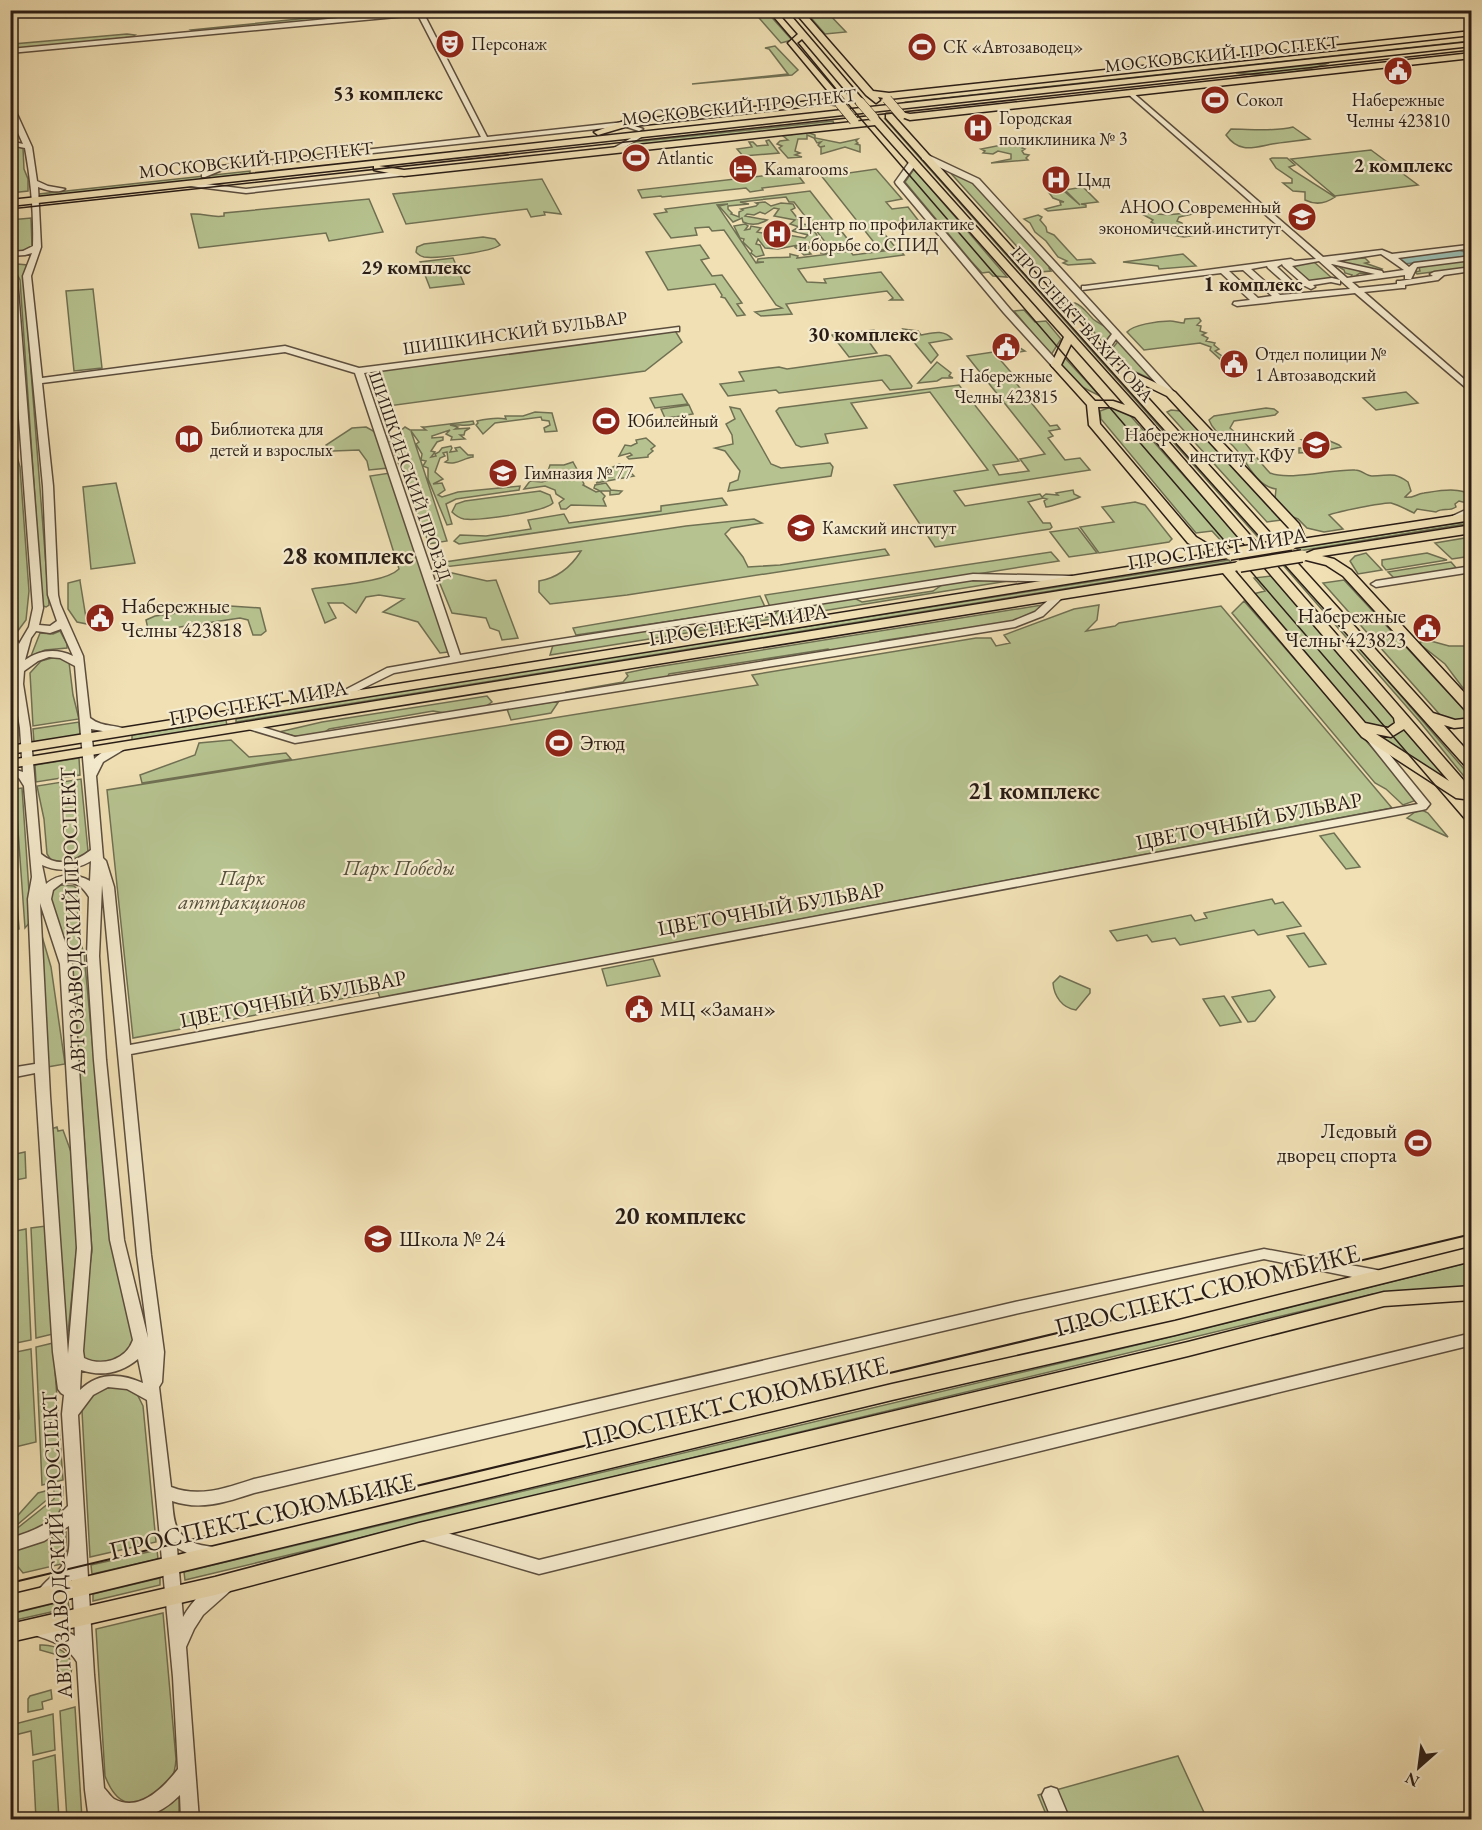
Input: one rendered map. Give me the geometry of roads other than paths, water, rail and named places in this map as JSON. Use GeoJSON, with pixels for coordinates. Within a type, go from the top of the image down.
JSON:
{"type":"FeatureCollection","features":[{"type":"Feature","properties":{"kind":"main road","name":"ПРОСПЕКТ ВАХИТОВА"},"geometry":{"type":"LineString","coordinates":[[781,10],[913,163],[1142,418],[1472,800]]}},
{"type":"Feature","properties":{"kind":"main road","name":"ПРОСПЕКТ ВАХИТОВА"},"geometry":{"type":"LineString","coordinates":[[796,10],[1472,765]]}},
{"type":"Feature","properties":{"kind":"main road"},"geometry":{"type":"LineString","coordinates":[[795,26],[795,21],[797,21],[810,26]]}},
{"type":"Feature","properties":{"kind":"main road"},"geometry":{"type":"LineString","coordinates":[[872,96],[888,97],[1472,33]]}},
{"type":"Feature","properties":{"kind":"main road"},"geometry":{"type":"LineString","coordinates":[[802,35],[792,43],[837,96],[837,102],[855,122]]}},
{"type":"Feature","properties":{"kind":"main road","name":"МОСКОВСКИЙ ПРОСПЕКТ"},"geometry":{"type":"LineString","coordinates":[[10,195],[205,175],[345,167],[641,131],[1214,70],[1472,39]]}},
{"type":"Feature","properties":{"kind":"main road","name":"МОСКОВСКИЙ ПРОСПЕКТ"},"geometry":{"type":"LineString","coordinates":[[1338,56],[1472,44]]}},
{"type":"Feature","properties":{"kind":"main road"},"geometry":{"type":"LineString","coordinates":[[1295,52],[1338,56]]}},
{"type":"Feature","properties":{"kind":"main road"},"geometry":{"type":"LineString","coordinates":[[898,126],[905,116],[1472,55]]}},
{"type":"Feature","properties":{"kind":"main road"},"geometry":{"type":"LineString","coordinates":[[1306,73],[1338,56]]}},
{"type":"Feature","properties":{"kind":"main road"},"geometry":{"type":"LineString","coordinates":[[1214,70],[1244,57]]}},
{"type":"Feature","properties":{"kind":"main road"},"geometry":{"type":"LineString","coordinates":[[1214,70],[1260,78]]}},
{"type":"Feature","properties":{"kind":"main road"},"geometry":{"type":"LineString","coordinates":[[888,97],[905,116]]}},
{"type":"Feature","properties":{"kind":"main road"},"geometry":{"type":"LineString","coordinates":[[587,134],[624,124],[837,102]]}},
{"type":"Feature","properties":{"kind":"main road"},"geometry":{"type":"LineString","coordinates":[[345,167],[377,168],[404,173],[876,120]]}},
{"type":"Feature","properties":{"kind":"main road","name":"МОСКОВСКИЙ ПРОСПЕКТ"},"geometry":{"type":"LineString","coordinates":[[10,203],[34,192],[190,184],[383,156],[587,134],[641,131]]}},
{"type":"Feature","properties":{"kind":"main road"},"geometry":{"type":"LineString","coordinates":[[1069,336],[1056,365],[1092,404],[1095,425],[1192,540],[1209,550],[1230,554]]}},
{"type":"Feature","properties":{"kind":"main road"},"geometry":{"type":"LineString","coordinates":[[1111,363],[1171,394],[1295,527],[1298,536],[1292,544]]}},
{"type":"Feature","properties":{"kind":"main road"},"geometry":{"type":"LineString","coordinates":[[1092,404],[1113,404],[1142,418]]}},
{"type":"Feature","properties":{"kind":"main road"},"geometry":{"type":"LineString","coordinates":[[1160,417],[1162,412],[1169,408],[1184,407]]}},
{"type":"Feature","properties":{"kind":"main road","name":"ПРОСПЕКТ МИРА"},"geometry":{"type":"LineString","coordinates":[[244,718],[343,695],[1472,516]]}},
{"type":"Feature","properties":{"kind":"main road"},"geometry":{"type":"LineString","coordinates":[[1295,527],[1315,534],[1337,537]]}},
{"type":"Feature","properties":{"kind":"main road","name":"ПРОСПЕКТ МИРА"},"geometry":{"type":"LineString","coordinates":[[10,750],[27,754],[244,718],[1058,597],[1226,568],[1472,531]]}},
{"type":"Feature","properties":{"kind":"main road"},"geometry":{"type":"LineString","coordinates":[[1175,563],[1190,553],[1192,540]]}},
{"type":"Feature","properties":{"kind":"main road"},"geometry":{"type":"LineString","coordinates":[[1347,573],[1346,562],[1350,554],[1366,547]]}},
{"type":"Feature","properties":{"kind":"main road"},"geometry":{"type":"LineString","coordinates":[[1304,556],[1330,561],[1347,573],[1472,709]]}},
{"type":"Feature","properties":{"kind":"main road"},"geometry":{"type":"LineString","coordinates":[[1226,568],[1363,729],[1472,800]]}},
{"type":"Feature","properties":{"kind":"main road"},"geometry":{"type":"LineString","coordinates":[[1426,716],[1455,724],[1472,722]]}},
{"type":"Feature","properties":{"kind":"main road"},"geometry":{"type":"LineString","coordinates":[[1363,729],[1391,733],[1402,724],[1401,717]]}},
{"type":"Feature","properties":{"kind":"main road","name":"ПРОСПЕКТ МИРА"},"geometry":{"type":"LineString","coordinates":[[10,764],[27,754]]}},
{"type":"Feature","properties":{"kind":"main road","name":"ПРОСПЕКТ СЮЮМБИКЕ"},"geometry":{"type":"LineString","coordinates":[[10,1604],[891,1392],[1175,1328],[1472,1254]]}},
{"type":"Feature","properties":{"kind":"main road"},"geometry":{"type":"LineString","coordinates":[[10,1633],[231,1582],[353,1552],[419,1532],[1188,1349],[1384,1299],[1472,1293]]}},
{"type":"Feature","properties":{"kind":"street"},"geometry":{"type":"LineString","coordinates":[[10,51],[193,27],[368,10]]}},
{"type":"Feature","properties":{"kind":"street"},"geometry":{"type":"LineString","coordinates":[[193,27],[182,31],[187,34],[200,33],[448,10]]}},
{"type":"Feature","properties":{"kind":"street"},"geometry":{"type":"LineString","coordinates":[[420,13],[485,139]]}},
{"type":"Feature","properties":{"kind":"street"},"geometry":{"type":"LineString","coordinates":[[10,44],[200,33]]}},
{"type":"Feature","properties":{"kind":"street"},"geometry":{"type":"LineString","coordinates":[[1130,93],[1308,248],[1318,260],[1472,391]]}},
{"type":"Feature","properties":{"kind":"street","name":"АВТОЗАВОДСКИЙ ПРОСПЕКТ"},"geometry":{"type":"LineString","coordinates":[[10,101],[12,115],[28,147],[34,192],[37,247],[27,276],[48,486],[53,596],[78,650],[80,665],[97,851],[95,984],[116,1229],[154,1396],[179,1648],[190,1820]]}},
{"type":"Feature","properties":{"kind":"street"},"geometry":{"type":"LineString","coordinates":[[205,175],[220,168],[624,124],[641,131]]}},
{"type":"Feature","properties":{"kind":"street"},"geometry":{"type":"LineString","coordinates":[[10,136],[22,131]]}},
{"type":"Feature","properties":{"kind":"street"},"geometry":{"type":"LineString","coordinates":[[616,149],[641,131]]}},
{"type":"Feature","properties":{"kind":"street"},"geometry":{"type":"LineString","coordinates":[[10,143],[28,147]]}},
{"type":"Feature","properties":{"kind":"street"},"geometry":{"type":"LineString","coordinates":[[356,153],[383,156]]}},
{"type":"Feature","properties":{"kind":"street"},"geometry":{"type":"LineString","coordinates":[[926,157],[976,181],[1118,333],[1171,394]]}},
{"type":"Feature","properties":{"kind":"street"},"geometry":{"type":"LineString","coordinates":[[913,163],[899,182],[1007,311],[1056,365]]}},
{"type":"Feature","properties":{"kind":"street"},"geometry":{"type":"LineString","coordinates":[[190,184],[246,191],[404,173]]}},
{"type":"Feature","properties":{"kind":"street"},"geometry":{"type":"LineString","coordinates":[[1087,291],[1157,286],[1245,267],[1420,253],[1466,246]]}},
{"type":"Feature","properties":{"kind":"street"},"geometry":{"type":"LineString","coordinates":[[10,254],[25,253],[37,247]]}},
{"type":"Feature","properties":{"kind":"street"},"geometry":{"type":"LineString","coordinates":[[1388,254],[1409,274]]}},
{"type":"Feature","properties":{"kind":"street"},"geometry":{"type":"LineString","coordinates":[[1409,274],[1414,266],[1470,258]]}},
{"type":"Feature","properties":{"kind":"street"},"geometry":{"type":"LineString","coordinates":[[1237,304],[1402,286],[1392,278],[1318,260]]}},
{"type":"Feature","properties":{"kind":"street"},"geometry":{"type":"LineString","coordinates":[[1455,260],[1470,270]]}},
{"type":"Feature","properties":{"kind":"street"},"geometry":{"type":"LineString","coordinates":[[10,265],[20,262],[31,264]]}},
{"type":"Feature","properties":{"kind":"street"},"geometry":{"type":"LineString","coordinates":[[1288,263],[1263,269],[1282,276],[1295,288]]}},
{"type":"Feature","properties":{"kind":"street"},"geometry":{"type":"LineString","coordinates":[[1288,263],[1309,286]]}},
{"type":"Feature","properties":{"kind":"street"},"geometry":{"type":"LineString","coordinates":[[1430,263],[1441,273]]}},
{"type":"Feature","properties":{"kind":"street"},"geometry":{"type":"LineString","coordinates":[[1245,267],[1278,298]]}},
{"type":"Feature","properties":{"kind":"street"},"geometry":{"type":"LineString","coordinates":[[1223,270],[1235,284],[1256,301]]}},
{"type":"Feature","properties":{"kind":"street"},"geometry":{"type":"LineString","coordinates":[[1392,278],[1409,274],[1470,270]]}},
{"type":"Feature","properties":{"kind":"street","name":"АВТОЗАВОДСКИЙ ПРОСПЕКТ"},"geometry":{"type":"LineString","coordinates":[[10,273],[38,608],[34,627],[26,638],[20,656],[18,684],[27,754],[37,875],[66,964],[84,1248],[70,1414],[85,1663],[98,1820]]}},
{"type":"Feature","properties":{"kind":"street"},"geometry":{"type":"LineString","coordinates":[[1349,280],[1438,278],[1441,273]]}},
{"type":"Feature","properties":{"kind":"street"},"geometry":{"type":"LineString","coordinates":[[1282,276],[1296,274]]}},
{"type":"Feature","properties":{"kind":"street"},"geometry":{"type":"LineString","coordinates":[[1268,289],[1295,288],[1332,280],[1338,282]]}},
{"type":"Feature","properties":{"kind":"street"},"geometry":{"type":"LineString","coordinates":[[1235,284],[1260,281]]}},
{"type":"Feature","properties":{"kind":"street","name":"ШИШКИНСКИЙ БУЛЬВАР"},"geometry":{"type":"LineString","coordinates":[[359,371],[676,329]]}},
{"type":"Feature","properties":{"kind":"street"},"geometry":{"type":"LineString","coordinates":[[1102,353],[1118,333]]}},
{"type":"Feature","properties":{"kind":"street","name":"ШИШКИНСКИЙ ПРОЕЗД"},"geometry":{"type":"LineString","coordinates":[[39,381],[285,350],[359,371],[456,659]]}},
{"type":"Feature","properties":{"kind":"street"},"geometry":{"type":"LineString","coordinates":[[1447,520],[1472,510]]}},
{"type":"Feature","properties":{"kind":"street"},"geometry":{"type":"LineString","coordinates":[[10,566],[12,640],[20,656]]}},
{"type":"Feature","properties":{"kind":"street"},"geometry":{"type":"LineString","coordinates":[[1376,584],[1472,569]]}},
{"type":"Feature","properties":{"kind":"street"},"geometry":{"type":"LineString","coordinates":[[343,695],[391,670],[456,659],[973,577],[1072,579]]}},
{"type":"Feature","properties":{"kind":"street"},"geometry":{"type":"LineString","coordinates":[[244,718],[295,740],[305,739],[1016,624],[1039,614],[1058,597]]}},
{"type":"Feature","properties":{"kind":"street"},"geometry":{"type":"LineString","coordinates":[[34,627],[50,630],[59,626],[63,620]]}},
{"type":"Feature","properties":{"kind":"street"},"geometry":{"type":"LineString","coordinates":[[19,670],[34,658],[52,652],[70,657],[80,665]]}},
{"type":"Feature","properties":{"kind":"street"},"geometry":{"type":"LineString","coordinates":[[85,719],[95,727],[126,739],[97,760],[91,776]]}},
{"type":"Feature","properties":{"kind":"street"},"geometry":{"type":"LineString","coordinates":[[1363,729],[1406,782]]}},
{"type":"Feature","properties":{"kind":"street"},"geometry":{"type":"LineString","coordinates":[[10,771],[23,776],[30,785]]}},
{"type":"Feature","properties":{"kind":"street"},"geometry":{"type":"LineString","coordinates":[[1406,782],[1408,776],[1413,773],[1442,782]]}},
{"type":"Feature","properties":{"kind":"street","name":"ЦВЕТОЧНЫЙ БУЛЬВАР"},"geometry":{"type":"LineString","coordinates":[[123,1051],[1422,807],[1424,804],[1406,782]]}},
{"type":"Feature","properties":{"kind":"street"},"geometry":{"type":"LineString","coordinates":[[35,855],[42,863],[64,867],[82,862],[97,851],[108,887],[144,1256],[157,1352],[154,1396],[131,1382],[106,1381],[93,1386],[84,1393],[70,1414]]}},
{"type":"Feature","properties":{"kind":"street"},"geometry":{"type":"LineString","coordinates":[[37,875],[34,899],[42,1067],[60,1352],[70,1414]]}},
{"type":"Feature","properties":{"kind":"street"},"geometry":{"type":"LineString","coordinates":[[45,900],[46,890],[51,885],[57,881],[73,879],[87,885],[95,897]]}},
{"type":"Feature","properties":{"kind":"street"},"geometry":{"type":"LineString","coordinates":[[10,1073],[42,1067]]}},
{"type":"Feature","properties":{"kind":"street"},"geometry":{"type":"LineString","coordinates":[[163,1491],[187,1500],[209,1499],[254,1486],[991,1314],[1264,1254],[1377,1276]]}},
{"type":"Feature","properties":{"kind":"street"},"geometry":{"type":"LineString","coordinates":[[75,1346],[77,1361],[84,1365],[104,1368],[130,1359],[137,1350],[141,1335]]}},
{"type":"Feature","properties":{"kind":"street"},"geometry":{"type":"LineString","coordinates":[[419,1532],[539,1567],[1472,1339]]}},
{"type":"Feature","properties":{"kind":"street"},"geometry":{"type":"LineString","coordinates":[[10,1545],[45,1535],[63,1522],[76,1508]]}},
{"type":"Feature","properties":{"kind":"street"},"geometry":{"type":"LineString","coordinates":[[166,1528],[175,1539],[194,1550],[206,1553],[226,1553]]}},
{"type":"Feature","properties":{"kind":"street"},"geometry":{"type":"LineString","coordinates":[[33,1599],[47,1592],[62,1580],[76,1558],[78,1547]]}},
{"type":"Feature","properties":{"kind":"street"},"geometry":{"type":"LineString","coordinates":[[179,1648],[190,1617],[206,1600],[231,1582]]}},
{"type":"Feature","properties":{"kind":"street"},"geometry":{"type":"LineString","coordinates":[[34,1628],[62,1636],[72,1642],[85,1663]]}},
{"type":"Feature","properties":{"kind":"street"},"geometry":{"type":"LineString","coordinates":[[94,1790],[109,1806],[131,1811],[153,1806],[172,1791],[188,1770]]}},
{"type":"Feature","properties":{"kind":"street"},"geometry":{"type":"LineString","coordinates":[[1051,1795],[1061,1820]]}},
{"type":"Feature","properties":{"kind":"water"},"geometry":{"type":"Polygon","coordinates":[[[1456,249],[1470,256],[1404,264],[1395,257],[1456,249]]]}},
{"type":"Feature","properties":{"kind":"tram line"},"geometry":{"type":"LineString","coordinates":[[767,10],[859,117]]}},
{"type":"Feature","properties":{"kind":"tram line"},"geometry":{"type":"LineString","coordinates":[[859,117],[1472,50]]}},
{"type":"Feature","properties":{"kind":"tram line"},"geometry":{"type":"LineString","coordinates":[[10,209],[859,117]]}},
{"type":"Feature","properties":{"kind":"tram line"},"geometry":{"type":"LineString","coordinates":[[859,117],[1472,828]]}},
{"type":"Feature","properties":{"kind":"tram line"},"geometry":{"type":"LineString","coordinates":[[10,1583],[1472,1234]]}},
{"type":"Feature","properties":{"kind":"place","name":"Персонаж"},"geometry":{"type":"Point","coordinates":[450,44]}},
{"type":"Feature","properties":{"kind":"place","name":"СК «Автозаводец»"},"geometry":{"type":"Point","coordinates":[922,47]}},
{"type":"Feature","properties":{"kind":"place","name":"Набережные Челны 423810"},"geometry":{"type":"Point","coordinates":[1398,71]}},
{"type":"Feature","properties":{"kind":"place","name":"Сокол"},"geometry":{"type":"Point","coordinates":[1215,100]}},
{"type":"Feature","properties":{"kind":"place","name":"Городская поликлиника № 3"},"geometry":{"type":"Point","coordinates":[978,128]}},
{"type":"Feature","properties":{"kind":"place","name":"Atlantic"},"geometry":{"type":"Point","coordinates":[636,158]}},
{"type":"Feature","properties":{"kind":"place","name":"Kamarooms"},"geometry":{"type":"Point","coordinates":[743,169]}},
{"type":"Feature","properties":{"kind":"place","name":"Цмд"},"geometry":{"type":"Point","coordinates":[1056,180]}},
{"type":"Feature","properties":{"kind":"place","name":"АНОО Современный экономический институт"},"geometry":{"type":"Point","coordinates":[1302,217]}},
{"type":"Feature","properties":{"kind":"place","name":"Центр по профилактике и борьбе со СПИД"},"geometry":{"type":"Point","coordinates":[777,234]}},
{"type":"Feature","properties":{"kind":"place","name":"Набережные Челны 423815"},"geometry":{"type":"Point","coordinates":[1006,347]}},
{"type":"Feature","properties":{"kind":"place","name":"Отдел полиции № 1 Автозаводский"},"geometry":{"type":"Point","coordinates":[1234,364]}},
{"type":"Feature","properties":{"kind":"place","name":"Юбилейный"},"geometry":{"type":"Point","coordinates":[606,421]}},
{"type":"Feature","properties":{"kind":"place","name":"Библиотека для детей и взрослых"},"geometry":{"type":"Point","coordinates":[189,439]}},
{"type":"Feature","properties":{"kind":"place","name":"Набережночелнинский институт КФУ"},"geometry":{"type":"Point","coordinates":[1316,445]}},
{"type":"Feature","properties":{"kind":"place","name":"Гимназия № 77"},"geometry":{"type":"Point","coordinates":[503,473]}},
{"type":"Feature","properties":{"kind":"place","name":"Камский институт"},"geometry":{"type":"Point","coordinates":[801,528]}},
{"type":"Feature","properties":{"kind":"place","name":"Набережные Челны 423818"},"geometry":{"type":"Point","coordinates":[100,618]}},
{"type":"Feature","properties":{"kind":"place","name":"Набережные Челны 423823"},"geometry":{"type":"Point","coordinates":[1427,628]}},
{"type":"Feature","properties":{"kind":"place","name":"Этюд"},"geometry":{"type":"Point","coordinates":[559,743]}},
{"type":"Feature","properties":{"kind":"place","name":"МЦ «Заман»"},"geometry":{"type":"Point","coordinates":[639,1009]}},
{"type":"Feature","properties":{"kind":"place","name":"Ледовый дворец спорта"},"geometry":{"type":"Point","coordinates":[1418,1143]}},
{"type":"Feature","properties":{"kind":"place","name":"Школа № 24"},"geometry":{"type":"Point","coordinates":[378,1239]}},
{"type":"Feature","properties":{"kind":"district","name":"53 комплекс"},"geometry":{"type":"Point","coordinates":[388,93]}},
{"type":"Feature","properties":{"kind":"district","name":"2 комплекс"},"geometry":{"type":"Point","coordinates":[1403,165]}},
{"type":"Feature","properties":{"kind":"district","name":"29 комплекс"},"geometry":{"type":"Point","coordinates":[416,267]}},
{"type":"Feature","properties":{"kind":"district","name":"1 комплекс"},"geometry":{"type":"Point","coordinates":[1253,284]}},
{"type":"Feature","properties":{"kind":"district","name":"30 комплекс"},"geometry":{"type":"Point","coordinates":[863,334]}},
{"type":"Feature","properties":{"kind":"district","name":"28 комплекс"},"geometry":{"type":"Point","coordinates":[348,556]}},
{"type":"Feature","properties":{"kind":"district","name":"21 комплекс"},"geometry":{"type":"Point","coordinates":[1034,791]}},
{"type":"Feature","properties":{"kind":"district","name":"20 комплекс"},"geometry":{"type":"Point","coordinates":[680,1216]}},
{"type":"Feature","properties":{"kind":"park label","name":"Парк Победы"},"geometry":{"type":"Point","coordinates":[399,868]}},
{"type":"Feature","properties":{"kind":"park label","name":"Парк аттракционов"},"geometry":{"type":"Point","coordinates":[242,890]}}]}
